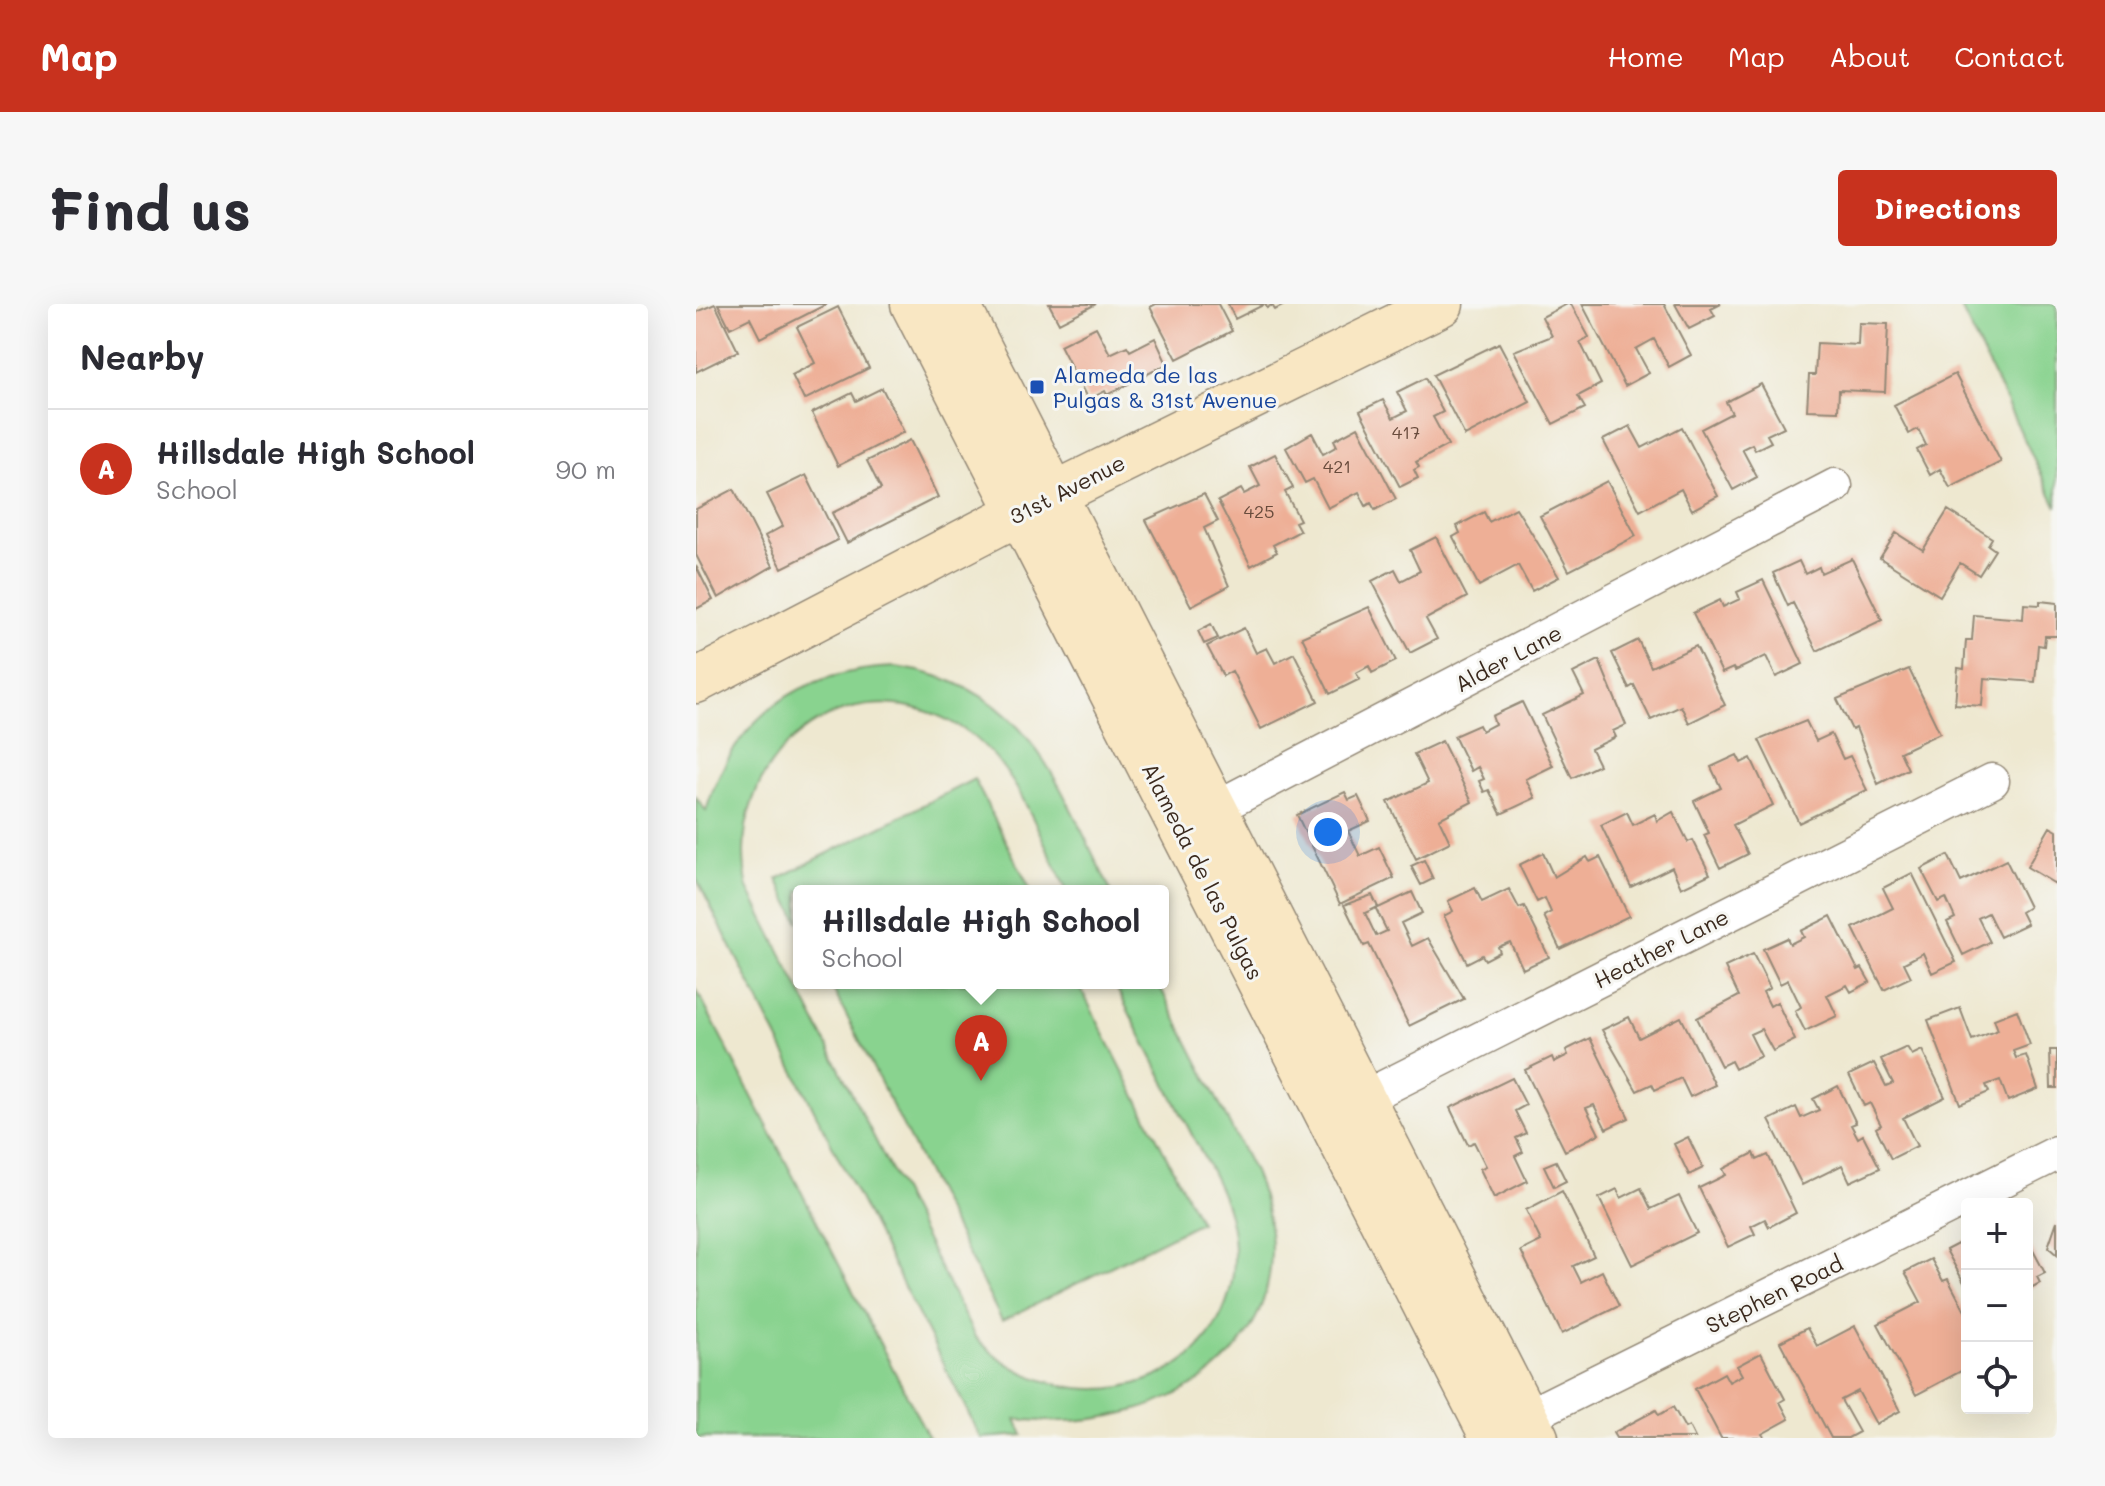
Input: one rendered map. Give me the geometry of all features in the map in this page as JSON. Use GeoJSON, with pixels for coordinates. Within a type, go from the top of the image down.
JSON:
{"type":"FeatureCollection","features":[{"type":"Feature","properties":{"kind":"main road","name":"Alameda de las Pulgas"},"geometry":{"type":"LineString","coordinates":[[913,304],[1038,503]]}},
{"type":"Feature","properties":{"kind":"main road","name":"Alameda de las Pulgas"},"geometry":{"type":"LineString","coordinates":[[957,304],[1038,503],[1511,1432]]}},
{"type":"Feature","properties":{"kind":"main road","name":"31st Avenue"},"geometry":{"type":"LineString","coordinates":[[696,681],[1038,503],[1441,304]]}},
{"type":"Feature","properties":{"kind":"street","name":"Alder Lane"},"geometry":{"type":"LineString","coordinates":[[1197,818],[1835,486]]}},
{"type":"Feature","properties":{"kind":"street","name":"Heather Lane"},"geometry":{"type":"LineString","coordinates":[[1346,1107],[1992,781]]}},
{"type":"Feature","properties":{"kind":"street","name":"Stephen Road"},"geometry":{"type":"LineString","coordinates":[[1511,1432],[2057,1153]]}},
{"type":"Feature","properties":{"kind":"green space"},"geometry":{"type":"Polygon","coordinates":[[[1959,304],[2057,304],[2057,507],[1959,304]]]}},
{"type":"Feature","properties":{"kind":"green space"},"geometry":{"type":"Polygon","coordinates":[[[896,667],[942,678],[979,695],[1009,718],[1034,746],[1054,778],[1108,885],[1064,885],[1025,802],[982,743],[963,729],[919,709],[877,704],[837,713],[802,732],[773,761],[753,798],[744,841],[748,888],[793,977],[793,989],[799,989],[975,1337],[1015,1368],[1059,1385],[1104,1389],[1147,1380],[1184,1360],[1213,1329],[1231,1287],[1233,1236],[1222,1194],[1117,989],[1161,989],[1254,1172],[1270,1230],[1268,1282],[1251,1326],[1222,1363],[1181,1392],[1132,1411],[1076,1420],[1016,1419],[1023,1435],[981,1438],[696,878],[696,797],[706,811],[718,778],[753,724],[775,704],[800,689],[829,677],[896,667]]]}},
{"type":"Feature","properties":{"kind":"green space"},"geometry":{"type":"Polygon","coordinates":[[[974,779],[1028,885],[793,885],[793,910],[777,879],[974,779]]]}},
{"type":"Feature","properties":{"kind":"green space"},"geometry":{"type":"Polygon","coordinates":[[[696,989],[929,1438],[696,1438],[696,989]]]}},
{"type":"Feature","properties":{"kind":"green space"},"geometry":{"type":"Polygon","coordinates":[[[833,989],[1081,989],[1200,1222],[1002,1321],[833,989]]]}},
{"type":"Feature","properties":{"kind":"building"},"geometry":{"type":"Polygon","coordinates":[[[715,304],[738,351],[696,372],[696,312],[715,304]]]}},
{"type":"Feature","properties":{"kind":"building"},"geometry":{"type":"Polygon","coordinates":[[[718,304],[827,304],[760,338],[750,318],[730,328],[718,304]]]}},
{"type":"Feature","properties":{"kind":"building"},"geometry":{"type":"Polygon","coordinates":[[[1049,304],[1096,304],[1059,323],[1049,304]]]}},
{"type":"Feature","properties":{"kind":"building"},"geometry":{"type":"Polygon","coordinates":[[[1156,304],[1218,304],[1232,331],[1177,359],[1150,307],[1156,304]]]}},
{"type":"Feature","properties":{"kind":"building"},"geometry":{"type":"Polygon","coordinates":[[[1228,304],[1265,304],[1235,319],[1228,304]]]}},
{"type":"Feature","properties":{"kind":"building"},"geometry":{"type":"Polygon","coordinates":[[[1265,304],[1286,304],[1275,310],[1272,305],[1267,308],[1265,304]]]}},
{"type":"Feature","properties":{"kind":"building"},"geometry":{"type":"Polygon","coordinates":[[[1571,304],[1589,337],[1580,342],[1601,384],[1578,396],[1585,408],[1553,424],[1514,351],[1552,336],[1542,317],[1571,304]]]}},
{"type":"Feature","properties":{"kind":"building"},"geometry":{"type":"Polygon","coordinates":[[[1582,304],[1664,304],[1691,355],[1669,367],[1654,339],[1636,349],[1649,373],[1625,386],[1582,304]]]}},
{"type":"Feature","properties":{"kind":"building"},"geometry":{"type":"Polygon","coordinates":[[[1675,304],[1721,304],[1711,309],[1715,316],[1689,329],[1675,304]]]}},
{"type":"Feature","properties":{"kind":"building"},"geometry":{"type":"Polygon","coordinates":[[[838,307],[869,368],[804,400],[792,375],[815,363],[797,327],[838,307]]]}},
{"type":"Feature","properties":{"kind":"building"},"geometry":{"type":"Polygon","coordinates":[[[1859,323],[1888,324],[1885,392],[1839,390],[1838,411],[1807,410],[1809,375],[1815,375],[1817,343],[1858,345],[1859,323]]]}},
{"type":"Feature","properties":{"kind":"building"},"geometry":{"type":"Polygon","coordinates":[[[1096,327],[1110,354],[1127,346],[1130,351],[1155,338],[1167,364],[1107,395],[1105,391],[1088,400],[1060,345],[1096,327]]]}},
{"type":"Feature","properties":{"kind":"building"},"geometry":{"type":"Polygon","coordinates":[[[1499,343],[1530,402],[1465,436],[1433,375],[1499,343]]]}},
{"type":"Feature","properties":{"kind":"building"},"geometry":{"type":"Polygon","coordinates":[[[1955,374],[2001,462],[1950,488],[1940,469],[1930,475],[1917,450],[1926,445],[1918,429],[1909,434],[1894,405],[1955,374]]]}},
{"type":"Feature","properties":{"kind":"building"},"geometry":{"type":"Polygon","coordinates":[[[1425,378],[1443,412],[1433,417],[1448,445],[1416,462],[1419,467],[1414,470],[1418,478],[1400,487],[1360,411],[1383,400],[1393,418],[1407,411],[1397,392],[1425,378]]]}},
{"type":"Feature","properties":{"kind":"building"},"geometry":{"type":"Polygon","coordinates":[[[1761,384],[1784,427],[1767,435],[1771,442],[1755,450],[1752,444],[1742,449],[1757,477],[1733,490],[1701,429],[1732,413],[1726,402],[1761,384]]]}},
{"type":"Feature","properties":{"kind":"building"},"geometry":{"type":"Polygon","coordinates":[[[882,388],[904,432],[838,466],[812,413],[852,393],[856,401],[882,388]]]}},
{"type":"Feature","properties":{"kind":"building"},"geometry":{"type":"Polygon","coordinates":[[[1630,426],[1642,448],[1682,427],[1718,496],[1692,510],[1681,489],[1640,511],[1603,440],[1630,426]]]}},
{"type":"Feature","properties":{"kind":"building"},"geometry":{"type":"Polygon","coordinates":[[[1358,427],[1396,499],[1375,510],[1371,503],[1366,506],[1359,492],[1328,508],[1313,479],[1305,483],[1286,448],[1312,433],[1323,454],[1337,446],[1334,440],[1358,427]]]}},
{"type":"Feature","properties":{"kind":"building"},"geometry":{"type":"Polygon","coordinates":[[[910,440],[938,497],[847,543],[832,513],[881,489],[867,461],[910,440]]]}},
{"type":"Feature","properties":{"kind":"building"},"geometry":{"type":"Polygon","coordinates":[[[1275,454],[1293,488],[1285,492],[1300,520],[1295,522],[1300,531],[1273,545],[1277,552],[1251,566],[1218,501],[1241,489],[1244,494],[1260,486],[1250,467],[1275,454]]]}},
{"type":"Feature","properties":{"kind":"building"},"geometry":{"type":"Polygon","coordinates":[[[806,475],[838,540],[782,568],[765,536],[783,526],[767,494],[806,475]]]}},
{"type":"Feature","properties":{"kind":"building"},"geometry":{"type":"Polygon","coordinates":[[[1607,481],[1636,536],[1569,571],[1540,516],[1607,481]]]}},
{"type":"Feature","properties":{"kind":"building"},"geometry":{"type":"Polygon","coordinates":[[[734,489],[773,566],[718,598],[696,555],[696,509],[734,489]]]}},
{"type":"Feature","properties":{"kind":"building"},"geometry":{"type":"Polygon","coordinates":[[[1204,494],[1218,521],[1204,528],[1229,586],[1191,606],[1146,520],[1204,494]]]}},
{"type":"Feature","properties":{"kind":"building"},"geometry":{"type":"Polygon","coordinates":[[[1516,508],[1559,577],[1532,591],[1518,565],[1479,586],[1453,537],[1460,533],[1457,526],[1484,512],[1489,522],[1516,508]]]}},
{"type":"Feature","properties":{"kind":"building"},"geometry":{"type":"Polygon","coordinates":[[[1948,510],[1992,538],[1988,545],[1995,550],[1979,575],[1960,563],[1940,596],[1880,558],[1896,533],[1923,550],[1948,510]]]}},
{"type":"Feature","properties":{"kind":"building"},"geometry":{"type":"Polygon","coordinates":[[[1436,537],[1467,597],[1426,619],[1437,639],[1410,653],[1372,581],[1395,569],[1401,581],[1420,571],[1410,550],[1436,537]]]}},
{"type":"Feature","properties":{"kind":"building"},"geometry":{"type":"Polygon","coordinates":[[[1852,559],[1882,620],[1817,651],[1793,603],[1788,606],[1773,573],[1799,561],[1805,574],[1819,567],[1821,573],[1852,559]]]}},
{"type":"Feature","properties":{"kind":"building"},"geometry":{"type":"Polygon","coordinates":[[[696,566],[713,600],[696,609],[696,566]]]}},
{"type":"Feature","properties":{"kind":"building"},"geometry":{"type":"Polygon","coordinates":[[[1763,580],[1803,664],[1776,677],[1766,656],[1735,671],[1733,668],[1722,673],[1693,613],[1720,600],[1723,607],[1740,599],[1737,592],[1763,580]]]}},
{"type":"Feature","properties":{"kind":"building"},"geometry":{"type":"Polygon","coordinates":[[[2040,601],[2057,603],[2057,636],[2045,636],[2044,646],[2038,645],[2035,682],[1984,678],[1982,706],[1955,704],[1958,668],[1964,669],[1966,640],[1972,640],[1974,615],[2023,619],[2024,604],[2040,605],[2040,601]]]}},
{"type":"Feature","properties":{"kind":"building"},"geometry":{"type":"Polygon","coordinates":[[[1369,607],[1396,661],[1372,673],[1369,666],[1356,673],[1360,679],[1330,694],[1302,637],[1369,607]]]}},
{"type":"Feature","properties":{"kind":"building"},"geometry":{"type":"Polygon","coordinates":[[[1211,624],[1218,638],[1204,644],[1198,631],[1211,624]]]}},
{"type":"Feature","properties":{"kind":"building"},"geometry":{"type":"Polygon","coordinates":[[[1244,628],[1256,653],[1267,648],[1275,663],[1294,653],[1318,701],[1261,729],[1232,671],[1223,676],[1207,646],[1244,628]]]}},
{"type":"Feature","properties":{"kind":"building"},"geometry":{"type":"Polygon","coordinates":[[[1638,640],[1651,667],[1696,646],[1725,705],[1689,723],[1681,706],[1651,720],[1634,685],[1629,688],[1612,653],[1638,640]]]}},
{"type":"Feature","properties":{"kind":"building"},"geometry":{"type":"Polygon","coordinates":[[[1599,660],[1626,725],[1613,731],[1616,737],[1591,749],[1599,765],[1572,778],[1542,715],[1584,695],[1573,673],[1599,660]]]}},
{"type":"Feature","properties":{"kind":"building"},"geometry":{"type":"Polygon","coordinates":[[[1909,669],[1940,733],[1900,752],[1908,769],[1878,784],[1856,728],[1852,730],[1837,699],[1909,669]]]}},
{"type":"Feature","properties":{"kind":"building"},"geometry":{"type":"Polygon","coordinates":[[[1522,702],[1553,766],[1526,779],[1535,798],[1501,814],[1489,790],[1484,792],[1479,781],[1484,779],[1478,767],[1471,771],[1454,736],[1479,725],[1482,731],[1495,724],[1492,716],[1522,702]]]}},
{"type":"Feature","properties":{"kind":"building"},"geometry":{"type":"Polygon","coordinates":[[[1806,721],[1816,741],[1831,734],[1843,759],[1850,756],[1867,790],[1799,823],[1759,740],[1806,721]]]}},
{"type":"Feature","properties":{"kind":"building"},"geometry":{"type":"Polygon","coordinates":[[[1442,741],[1472,802],[1439,819],[1450,842],[1416,859],[1388,802],[1428,783],[1414,754],[1442,741]]]}},
{"type":"Feature","properties":{"kind":"building"},"geometry":{"type":"Polygon","coordinates":[[[1737,755],[1741,763],[1751,758],[1773,805],[1733,825],[1748,854],[1720,868],[1704,835],[1709,833],[1694,801],[1721,788],[1711,767],[1737,755]]]}},
{"type":"Feature","properties":{"kind":"building"},"geometry":{"type":"Polygon","coordinates":[[[1345,792],[1349,800],[1358,796],[1370,821],[1348,831],[1360,856],[1379,847],[1394,878],[1340,904],[1297,815],[1345,792]]]}},
{"type":"Feature","properties":{"kind":"building"},"geometry":{"type":"Polygon","coordinates":[[[1627,812],[1633,825],[1655,814],[1657,821],[1673,812],[1688,842],[1693,840],[1710,874],[1681,888],[1672,867],[1631,887],[1601,825],[1627,812]]]}},
{"type":"Feature","properties":{"kind":"building"},"geometry":{"type":"Polygon","coordinates":[[[2050,827],[2057,831],[2057,885],[2027,867],[2050,827]]]}},
{"type":"Feature","properties":{"kind":"building"},"geometry":{"type":"Polygon","coordinates":[[[1543,853],[1554,877],[1587,857],[1590,862],[1600,857],[1629,916],[1560,949],[1544,916],[1551,912],[1545,898],[1537,902],[1519,865],[1543,853]]]}},
{"type":"Feature","properties":{"kind":"building"},"geometry":{"type":"Polygon","coordinates":[[[1948,855],[1961,882],[2006,860],[2029,907],[2021,912],[2027,924],[2000,937],[1988,913],[1978,918],[1990,942],[1963,955],[1947,922],[1955,918],[1946,898],[1938,902],[1921,869],[1948,855]]]}},
{"type":"Feature","properties":{"kind":"building"},"geometry":{"type":"Polygon","coordinates":[[[1424,860],[1433,879],[1421,885],[1411,866],[1424,860]]]}},
{"type":"Feature","properties":{"kind":"building"},"geometry":{"type":"Polygon","coordinates":[[[1912,873],[1956,962],[1932,973],[1923,953],[1904,963],[1911,977],[1884,990],[1853,928],[1893,908],[1883,888],[1912,873]]]}},
{"type":"Feature","properties":{"kind":"building"},"geometry":{"type":"Polygon","coordinates":[[[1475,888],[1482,902],[1509,889],[1519,908],[1524,906],[1549,957],[1523,969],[1510,942],[1498,947],[1500,952],[1485,960],[1482,955],[1467,963],[1444,916],[1453,911],[1448,901],[1475,888]]]}},
{"type":"Feature","properties":{"kind":"building"},"geometry":{"type":"Polygon","coordinates":[[[1412,892],[1422,913],[1401,923],[1412,946],[1428,938],[1464,999],[1409,1026],[1369,944],[1364,946],[1344,905],[1372,895],[1378,907],[1365,913],[1376,936],[1387,931],[1376,909],[1412,892]]]}},
{"type":"Feature","properties":{"kind":"building"},"geometry":{"type":"Polygon","coordinates":[[[1831,916],[1858,970],[1862,968],[1870,982],[1851,992],[1847,985],[1827,995],[1837,1016],[1805,1031],[1795,1011],[1801,1007],[1788,980],[1780,984],[1763,949],[1787,938],[1790,944],[1804,937],[1801,931],[1831,916]]]}},
{"type":"Feature","properties":{"kind":"building"},"geometry":{"type":"Polygon","coordinates":[[[1753,954],[1770,988],[1763,992],[1770,1006],[1777,1002],[1795,1040],[1773,1051],[1761,1029],[1750,1034],[1761,1056],[1735,1069],[1731,1061],[1721,1066],[1697,1018],[1739,996],[1725,967],[1753,954]]]}},
{"type":"Feature","properties":{"kind":"building"},"geometry":{"type":"Polygon","coordinates":[[[1960,1008],[1972,1040],[1998,1030],[1994,1019],[2017,1010],[2030,1045],[2013,1051],[2016,1058],[2026,1055],[2038,1089],[2008,1101],[2000,1080],[1986,1085],[1989,1092],[1960,1104],[1928,1020],[1960,1008]]]}},
{"type":"Feature","properties":{"kind":"building"},"geometry":{"type":"Polygon","coordinates":[[[1629,1017],[1639,1038],[1681,1017],[1715,1085],[1690,1097],[1681,1078],[1655,1090],[1652,1084],[1637,1091],[1602,1030],[1629,1017]]]}},
{"type":"Feature","properties":{"kind":"building"},"geometry":{"type":"Polygon","coordinates":[[[1590,1038],[1629,1118],[1606,1129],[1594,1105],[1586,1108],[1599,1134],[1565,1151],[1525,1070],[1552,1057],[1554,1062],[1568,1055],[1566,1050],[1590,1038]]]}},
{"type":"Feature","properties":{"kind":"building"},"geometry":{"type":"Polygon","coordinates":[[[1907,1047],[1912,1055],[1922,1050],[1945,1097],[1903,1118],[1917,1146],[1891,1159],[1876,1128],[1881,1125],[1870,1103],[1864,1106],[1849,1075],[1874,1063],[1886,1086],[1893,1083],[1881,1059],[1907,1047]]]}},
{"type":"Feature","properties":{"kind":"building"},"geometry":{"type":"Polygon","coordinates":[[[2050,1050],[2057,1050],[2057,1088],[2051,1088],[2050,1050]]]}},
{"type":"Feature","properties":{"kind":"building"},"geometry":{"type":"Polygon","coordinates":[[[1512,1078],[1526,1105],[1515,1111],[1526,1133],[1516,1138],[1523,1152],[1515,1156],[1527,1181],[1494,1198],[1480,1169],[1486,1166],[1474,1142],[1468,1145],[1450,1108],[1512,1078]]]}},
{"type":"Feature","properties":{"kind":"building"},"geometry":{"type":"Polygon","coordinates":[[[1838,1086],[1856,1123],[1851,1125],[1858,1138],[1863,1135],[1880,1168],[1850,1182],[1842,1165],[1802,1185],[1769,1120],[1796,1107],[1801,1118],[1819,1110],[1813,1099],[1838,1086]]]}},
{"type":"Feature","properties":{"kind":"building"},"geometry":{"type":"Polygon","coordinates":[[[1688,1137],[1703,1168],[1689,1175],[1674,1144],[1688,1137]]]}},
{"type":"Feature","properties":{"kind":"building"},"geometry":{"type":"Polygon","coordinates":[[[1754,1153],[1757,1160],[1768,1155],[1796,1213],[1769,1227],[1765,1219],[1751,1226],[1755,1234],[1728,1247],[1699,1188],[1726,1175],[1723,1169],[1754,1153]]]}},
{"type":"Feature","properties":{"kind":"building"},"geometry":{"type":"Polygon","coordinates":[[[1556,1161],[1566,1181],[1554,1187],[1544,1166],[1556,1161]]]}},
{"type":"Feature","properties":{"kind":"building"},"geometry":{"type":"Polygon","coordinates":[[[1641,1188],[1651,1209],[1679,1196],[1697,1233],[1632,1265],[1599,1198],[1617,1189],[1621,1198],[1641,1188]]]}},
{"type":"Feature","properties":{"kind":"building"},"geometry":{"type":"Polygon","coordinates":[[[1562,1191],[1594,1256],[1573,1266],[1581,1282],[1602,1271],[1619,1306],[1562,1334],[1521,1251],[1541,1241],[1526,1210],[1562,1191]]]}},
{"type":"Feature","properties":{"kind":"building"},"geometry":{"type":"Polygon","coordinates":[[[2057,1221],[2057,1255],[2048,1247],[2057,1221]]]}},
{"type":"Feature","properties":{"kind":"building"},"geometry":{"type":"Polygon","coordinates":[[[1961,1242],[1961,1277],[1946,1250],[1961,1242]]]}},
{"type":"Feature","properties":{"kind":"building"},"geometry":{"type":"Polygon","coordinates":[[[2033,1250],[2045,1273],[2037,1277],[2040,1283],[2033,1287],[2033,1250]]]}},
{"type":"Feature","properties":{"kind":"building"},"geometry":{"type":"Polygon","coordinates":[[[1931,1259],[1943,1281],[1948,1279],[1961,1304],[1961,1371],[1916,1395],[1878,1324],[1921,1302],[1905,1272],[1931,1259]]]}},
{"type":"Feature","properties":{"kind":"building"},"geometry":{"type":"Polygon","coordinates":[[[1855,1326],[1900,1411],[1876,1424],[1858,1391],[1841,1400],[1859,1432],[1848,1438],[1831,1438],[1780,1342],[1807,1328],[1817,1346],[1855,1326]]]}},
{"type":"Feature","properties":{"kind":"building"},"geometry":{"type":"Polygon","coordinates":[[[1761,1353],[1785,1399],[1780,1402],[1789,1419],[1762,1434],[1765,1438],[1721,1438],[1695,1389],[1724,1373],[1729,1382],[1742,1375],[1737,1366],[1761,1353]]]}},
{"type":"Feature","properties":{"kind":"building"},"geometry":{"type":"Polygon","coordinates":[[[1673,1407],[1695,1438],[1616,1438],[1613,1433],[1656,1410],[1659,1415],[1673,1407]]]}},
{"type":"Feature","properties":{"kind":"place","name":"Alameda de las Pulgas & 31st Avenue"},"geometry":{"type":"Point","coordinates":[1037,387]}},
{"type":"Feature","properties":{"kind":"place","name":"Hillsdale High School"},"geometry":{"type":"Point","coordinates":[981,1081]}}]}
